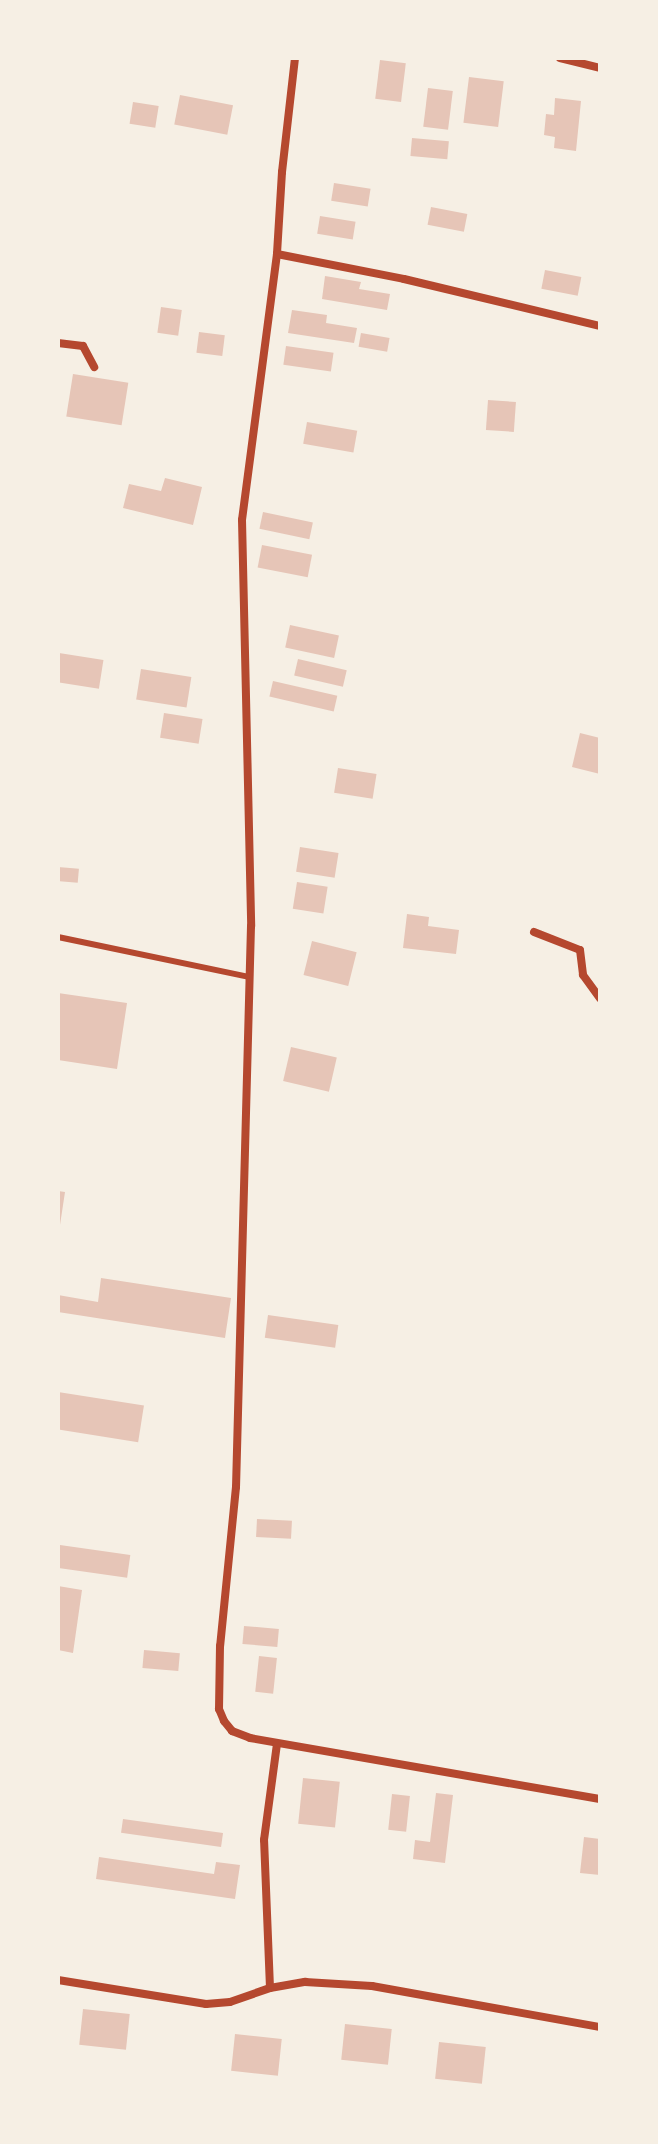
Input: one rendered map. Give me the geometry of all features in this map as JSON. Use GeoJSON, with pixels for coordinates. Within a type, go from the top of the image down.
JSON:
{"type":"FeatureCollection","features":[{"type":"Feature","properties":{"kind":"street"},"geometry":{"type":"LineString","coordinates":[[295,58],[282,172],[277,254],[242,520],[250,977],[236,1487],[220,1646],[219,1709],[232,1731],[277,1744],[600,1799]]}},
{"type":"Feature","properties":{"kind":"street"},"geometry":{"type":"LineString","coordinates":[[560,58],[600,68]]}},
{"type":"Feature","properties":{"kind":"street"},"geometry":{"type":"LineString","coordinates":[[277,254],[404,279],[600,326]]}},
{"type":"Feature","properties":{"kind":"street"},"geometry":{"type":"LineString","coordinates":[[58,343],[83,346],[94,367]]}},
{"type":"Feature","properties":{"kind":"street"},"geometry":{"type":"LineString","coordinates":[[534,932],[580,950],[583,975],[600,998]]}},
{"type":"Feature","properties":{"kind":"street"},"geometry":{"type":"LineString","coordinates":[[270,1988],[264,1840],[277,1744]]}},
{"type":"Feature","properties":{"kind":"street"},"geometry":{"type":"LineString","coordinates":[[58,1980],[206,2004],[230,2002],[270,1988],[305,1982],[372,1986],[600,2027]]}},
{"type":"Feature","properties":{"kind":"lane"},"geometry":{"type":"LineString","coordinates":[[58,937],[250,977]]}},
{"type":"Feature","properties":{"kind":"building"},"geometry":{"type":"Polygon","coordinates":[[[380,60],[406,63],[401,102],[375,99],[380,60]]]}},
{"type":"Feature","properties":{"kind":"building"},"geometry":{"type":"Polygon","coordinates":[[[469,77],[504,81],[498,127],[463,123],[469,77]]]}},
{"type":"Feature","properties":{"kind":"building"},"geometry":{"type":"Polygon","coordinates":[[[428,88],[453,91],[448,130],[423,127],[428,88]]]}},
{"type":"Feature","properties":{"kind":"building"},"geometry":{"type":"Polygon","coordinates":[[[180,95],[233,105],[227,135],[174,124],[180,95]]]}},
{"type":"Feature","properties":{"kind":"building"},"geometry":{"type":"Polygon","coordinates":[[[555,98],[581,101],[576,151],[554,148],[555,137],[544,135],[546,114],[554,115],[555,98]]]}},
{"type":"Feature","properties":{"kind":"building"},"geometry":{"type":"Polygon","coordinates":[[[133,102],[159,106],[155,128],[130,124],[133,102]]]}},
{"type":"Feature","properties":{"kind":"building"},"geometry":{"type":"Polygon","coordinates":[[[412,138],[449,141],[447,159],[410,156],[412,138]]]}},
{"type":"Feature","properties":{"kind":"building"},"geometry":{"type":"Polygon","coordinates":[[[334,183],[371,189],[368,207],[331,201],[334,183]]]}},
{"type":"Feature","properties":{"kind":"building"},"geometry":{"type":"Polygon","coordinates":[[[431,207],[467,214],[464,232],[428,225],[431,207]]]}},
{"type":"Feature","properties":{"kind":"building"},"geometry":{"type":"Polygon","coordinates":[[[320,216],[356,222],[353,239],[317,234],[320,216]]]}},
{"type":"Feature","properties":{"kind":"building"},"geometry":{"type":"Polygon","coordinates":[[[545,270],[581,277],[578,296],[541,289],[545,270]]]}},
{"type":"Feature","properties":{"kind":"building"},"geometry":{"type":"Polygon","coordinates":[[[325,276],[361,282],[359,289],[390,294],[387,310],[322,299],[325,276]]]}},
{"type":"Feature","properties":{"kind":"building"},"geometry":{"type":"Polygon","coordinates":[[[161,307],[182,310],[178,336],[157,333],[161,307]]]}},
{"type":"Feature","properties":{"kind":"building"},"geometry":{"type":"Polygon","coordinates":[[[292,310],[327,315],[326,323],[357,328],[354,343],[288,333],[292,310]]]}},
{"type":"Feature","properties":{"kind":"building"},"geometry":{"type":"Polygon","coordinates":[[[199,332],[225,335],[222,356],[196,353],[199,332]]]}},
{"type":"Feature","properties":{"kind":"building"},"geometry":{"type":"Polygon","coordinates":[[[361,333],[390,338],[387,352],[359,347],[361,333]]]}},
{"type":"Feature","properties":{"kind":"building"},"geometry":{"type":"Polygon","coordinates":[[[286,346],[334,353],[331,371],[283,365],[286,346]]]}},
{"type":"Feature","properties":{"kind":"building"},"geometry":{"type":"Polygon","coordinates":[[[73,374],[128,383],[122,425],[66,416],[73,374]]]}},
{"type":"Feature","properties":{"kind":"building"},"geometry":{"type":"Polygon","coordinates":[[[488,400],[516,402],[514,432],[486,430],[488,400]]]}},
{"type":"Feature","properties":{"kind":"building"},"geometry":{"type":"Polygon","coordinates":[[[307,422],[357,431],[353,453],[303,444],[307,422]]]}},
{"type":"Feature","properties":{"kind":"building"},"geometry":{"type":"Polygon","coordinates":[[[165,478],[202,487],[193,525],[123,508],[129,484],[161,491],[165,478]]]}},
{"type":"Feature","properties":{"kind":"building"},"geometry":{"type":"Polygon","coordinates":[[[263,512],[313,523],[309,539],[259,529],[263,512]]]}},
{"type":"Feature","properties":{"kind":"building"},"geometry":{"type":"Polygon","coordinates":[[[262,545],[312,555],[308,577],[258,568],[262,545]]]}},
{"type":"Feature","properties":{"kind":"building"},"geometry":{"type":"Polygon","coordinates":[[[290,625],[339,635],[334,658],[285,647],[290,625]]]}},
{"type":"Feature","properties":{"kind":"building"},"geometry":{"type":"Polygon","coordinates":[[[59,653],[103,660],[99,689],[58,682],[59,653]]]}},
{"type":"Feature","properties":{"kind":"building"},"geometry":{"type":"Polygon","coordinates":[[[298,659],[347,670],[343,687],[294,676],[298,659]]]}},
{"type":"Feature","properties":{"kind":"building"},"geometry":{"type":"Polygon","coordinates":[[[141,669],[191,677],[187,708],[136,700],[141,669]]]}},
{"type":"Feature","properties":{"kind":"building"},"geometry":{"type":"Polygon","coordinates":[[[273,681],[337,696],[334,711],[269,697],[273,681]]]}},
{"type":"Feature","properties":{"kind":"building"},"geometry":{"type":"Polygon","coordinates":[[[164,713],[203,719],[199,744],[160,738],[164,713]]]}},
{"type":"Feature","properties":{"kind":"building"},"geometry":{"type":"Polygon","coordinates":[[[580,733],[600,738],[600,774],[572,767],[580,733]]]}},
{"type":"Feature","properties":{"kind":"building"},"geometry":{"type":"Polygon","coordinates":[[[338,768],[377,774],[373,799],[334,793],[338,768]]]}},
{"type":"Feature","properties":{"kind":"building"},"geometry":{"type":"Polygon","coordinates":[[[300,847],[339,853],[335,878],[296,872],[300,847]]]}},
{"type":"Feature","properties":{"kind":"building"},"geometry":{"type":"Polygon","coordinates":[[[58,867],[79,869],[78,883],[58,881],[58,867]]]}},
{"type":"Feature","properties":{"kind":"building"},"geometry":{"type":"Polygon","coordinates":[[[297,882],[328,887],[323,914],[293,909],[297,882]]]}},
{"type":"Feature","properties":{"kind":"building"},"geometry":{"type":"Polygon","coordinates":[[[407,914],[429,917],[428,926],[459,930],[456,954],[403,948],[407,914]]]}},
{"type":"Feature","properties":{"kind":"building"},"geometry":{"type":"Polygon","coordinates":[[[312,941],[357,952],[348,986],[304,975],[312,941]]]}},
{"type":"Feature","properties":{"kind":"building"},"geometry":{"type":"Polygon","coordinates":[[[58,993],[127,1003],[117,1069],[58,1060],[58,993]]]}},
{"type":"Feature","properties":{"kind":"building"},"geometry":{"type":"Polygon","coordinates":[[[291,1047],[337,1058],[329,1092],[283,1081],[291,1047]]]}},
{"type":"Feature","properties":{"kind":"building"},"geometry":{"type":"Polygon","coordinates":[[[58,1191],[65,1192],[60,1225],[58,1225],[58,1191]]]}},
{"type":"Feature","properties":{"kind":"building"},"geometry":{"type":"Polygon","coordinates":[[[101,1278],[231,1298],[225,1338],[58,1312],[58,1295],[98,1302],[101,1278]]]}},
{"type":"Feature","properties":{"kind":"building"},"geometry":{"type":"Polygon","coordinates":[[[268,1315],[338,1325],[335,1348],[265,1338],[268,1315]]]}},
{"type":"Feature","properties":{"kind":"building"},"geometry":{"type":"Polygon","coordinates":[[[58,1392],[144,1406],[138,1442],[58,1429],[58,1392]]]}},
{"type":"Feature","properties":{"kind":"building"},"geometry":{"type":"Polygon","coordinates":[[[257,1519],[292,1521],[291,1539],[256,1537],[257,1519]]]}},
{"type":"Feature","properties":{"kind":"building"},"geometry":{"type":"Polygon","coordinates":[[[60,1545],[130,1555],[127,1578],[58,1568],[60,1545]]]}},
{"type":"Feature","properties":{"kind":"building"},"geometry":{"type":"Polygon","coordinates":[[[58,1586],[82,1590],[73,1653],[58,1650],[58,1586]]]}},
{"type":"Feature","properties":{"kind":"building"},"geometry":{"type":"Polygon","coordinates":[[[244,1626],[279,1629],[277,1647],[242,1644],[244,1626]]]}},
{"type":"Feature","properties":{"kind":"building"},"geometry":{"type":"Polygon","coordinates":[[[144,1650],[180,1653],[178,1671],[142,1668],[144,1650]]]}},
{"type":"Feature","properties":{"kind":"building"},"geometry":{"type":"Polygon","coordinates":[[[259,1656],[277,1658],[273,1694],[255,1692],[259,1656]]]}},
{"type":"Feature","properties":{"kind":"building"},"geometry":{"type":"Polygon","coordinates":[[[303,1778],[340,1782],[335,1828],[298,1824],[303,1778]]]}},
{"type":"Feature","properties":{"kind":"building"},"geometry":{"type":"Polygon","coordinates":[[[436,1793],[453,1795],[445,1863],[413,1859],[415,1840],[430,1842],[436,1793]]]}},
{"type":"Feature","properties":{"kind":"building"},"geometry":{"type":"Polygon","coordinates":[[[392,1794],[410,1796],[406,1832],[388,1830],[392,1794]]]}},
{"type":"Feature","properties":{"kind":"building"},"geometry":{"type":"Polygon","coordinates":[[[123,1819],[223,1833],[221,1847],[121,1833],[123,1819]]]}},
{"type":"Feature","properties":{"kind":"building"},"geometry":{"type":"Polygon","coordinates":[[[584,1837],[600,1839],[600,1875],[580,1873],[584,1837]]]}},
{"type":"Feature","properties":{"kind":"building"},"geometry":{"type":"Polygon","coordinates":[[[99,1857],[214,1874],[216,1862],[240,1865],[235,1899],[96,1879],[99,1857]]]}},
{"type":"Feature","properties":{"kind":"building"},"geometry":{"type":"Polygon","coordinates":[[[83,2009],[130,2014],[126,2050],[79,2045],[83,2009]]]}},
{"type":"Feature","properties":{"kind":"building"},"geometry":{"type":"Polygon","coordinates":[[[345,2024],[392,2029],[388,2065],[341,2060],[345,2024]]]}},
{"type":"Feature","properties":{"kind":"building"},"geometry":{"type":"Polygon","coordinates":[[[235,2034],[282,2039],[278,2076],[231,2071],[235,2034]]]}},
{"type":"Feature","properties":{"kind":"building"},"geometry":{"type":"Polygon","coordinates":[[[439,2042],[486,2047],[482,2084],[435,2079],[439,2042]]]}}]}
